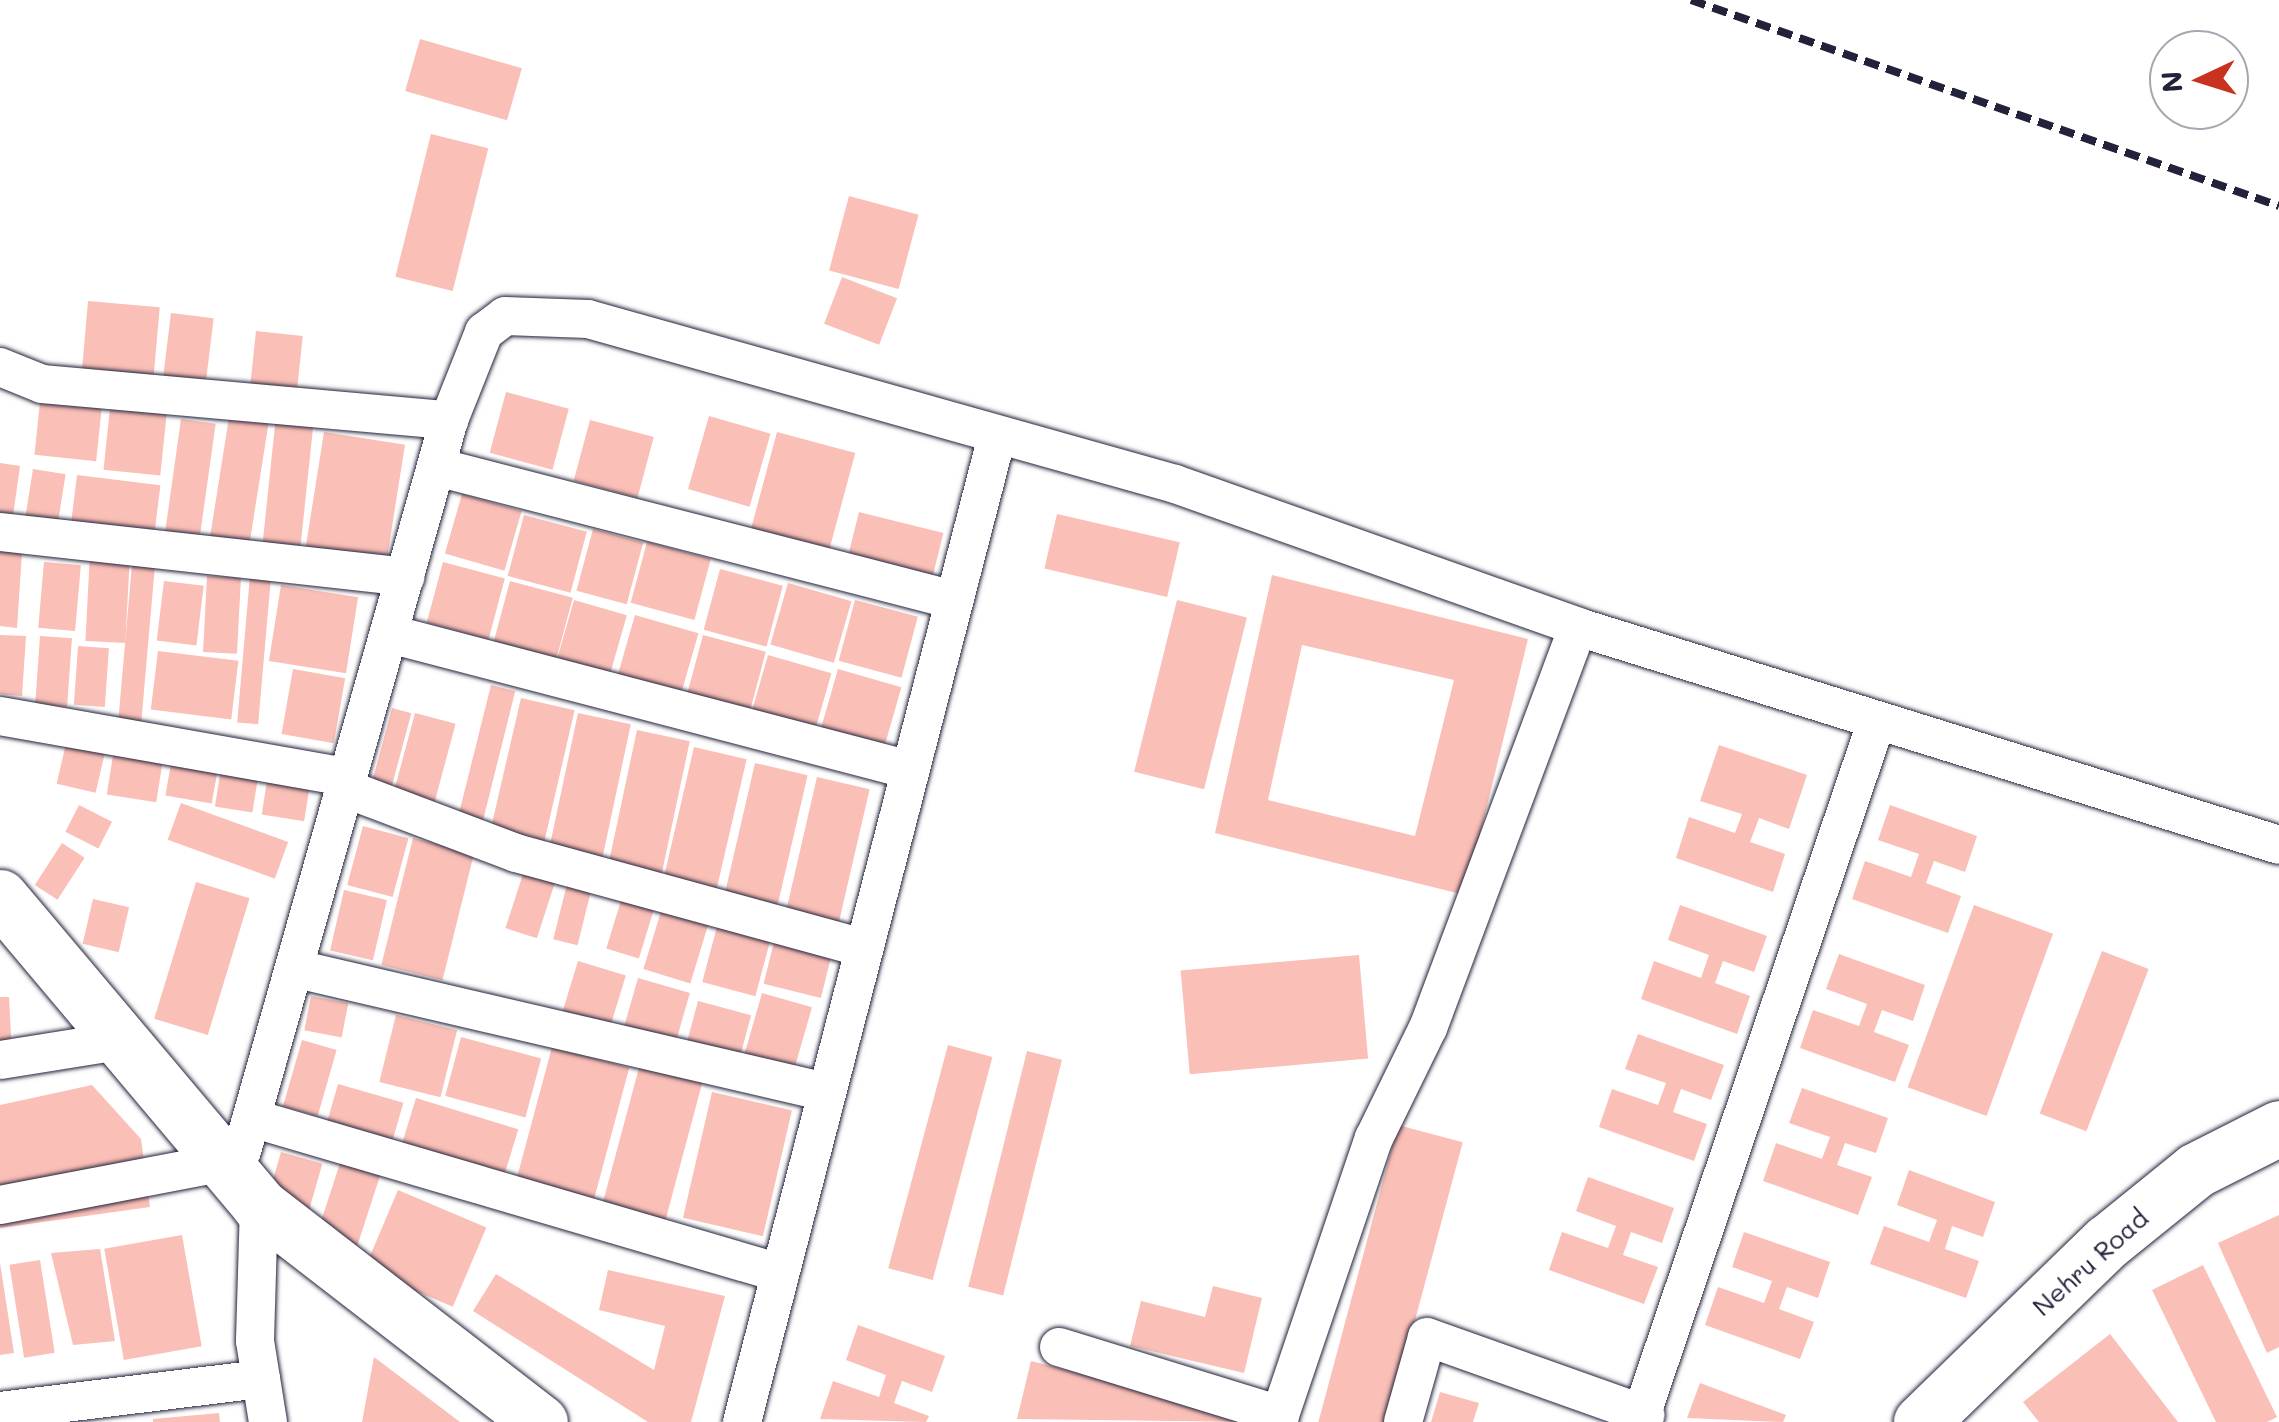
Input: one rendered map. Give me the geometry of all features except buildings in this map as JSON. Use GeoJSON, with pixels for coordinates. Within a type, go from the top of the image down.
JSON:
{"type":"FeatureCollection","features":[{"type":"Feature","properties":{"kind":"street"},"geometry":{"type":"LineString","coordinates":[[268,1422],[261,1379],[260,1205],[241,1141],[297,969],[449,420],[484,332],[506,316],[534,313],[588,319],[1175,484],[1578,627],[2279,846]]}},
{"type":"Feature","properties":{"kind":"street"},"geometry":{"type":"LineString","coordinates":[[0,366],[42,384],[449,420]]}},
{"type":"Feature","properties":{"kind":"street"},"geometry":{"type":"LineString","coordinates":[[742,1422],[997,436]]}},
{"type":"Feature","properties":{"kind":"street"},"geometry":{"type":"LineString","coordinates":[[437,467],[954,600]]}},
{"type":"Feature","properties":{"kind":"street"},"geometry":{"type":"LineString","coordinates":[[0,532],[406,577]]}},
{"type":"Feature","properties":{"kind":"street"},"geometry":{"type":"LineString","coordinates":[[1059,1347],[1280,1419],[1374,1138],[1428,1028],[1578,627]]}},
{"type":"Feature","properties":{"kind":"street"},"geometry":{"type":"LineString","coordinates":[[390,634],[910,770]]}},
{"type":"Feature","properties":{"kind":"street"},"geometry":{"type":"LineString","coordinates":[[0,716],[346,782],[516,853],[863,948]]}},
{"type":"Feature","properties":{"kind":"street"},"geometry":{"type":"LineString","coordinates":[[1403,1422],[1427,1337],[1644,1414],[1876,722]]}},
{"type":"Feature","properties":{"kind":"street"},"geometry":{"type":"LineString","coordinates":[[1,900],[125,1040],[241,1141],[780,1274]]}},
{"type":"Feature","properties":{"kind":"street"},"geometry":{"type":"LineString","coordinates":[[297,969],[826,1092]]}},
{"type":"Feature","properties":{"kind":"street"},"geometry":{"type":"LineString","coordinates":[[0,1060],[125,1040]]}},
{"type":"Feature","properties":{"kind":"street","name":"Nehru Road"},"geometry":{"type":"LineString","coordinates":[[1921,1422],[2107,1242],[2196,1170],[2279,1128]]}},
{"type":"Feature","properties":{"kind":"street"},"geometry":{"type":"LineString","coordinates":[[0,1204],[241,1141]]}},
{"type":"Feature","properties":{"kind":"street"},"geometry":{"type":"LineString","coordinates":[[260,1205],[540,1422]]}},
{"type":"Feature","properties":{"kind":"street"},"geometry":{"type":"LineString","coordinates":[[0,1411],[261,1379]]}},
{"type":"Feature","properties":{"kind":"railway"},"geometry":{"type":"LineString","coordinates":[[1691,0],[2279,206]]}}]}
